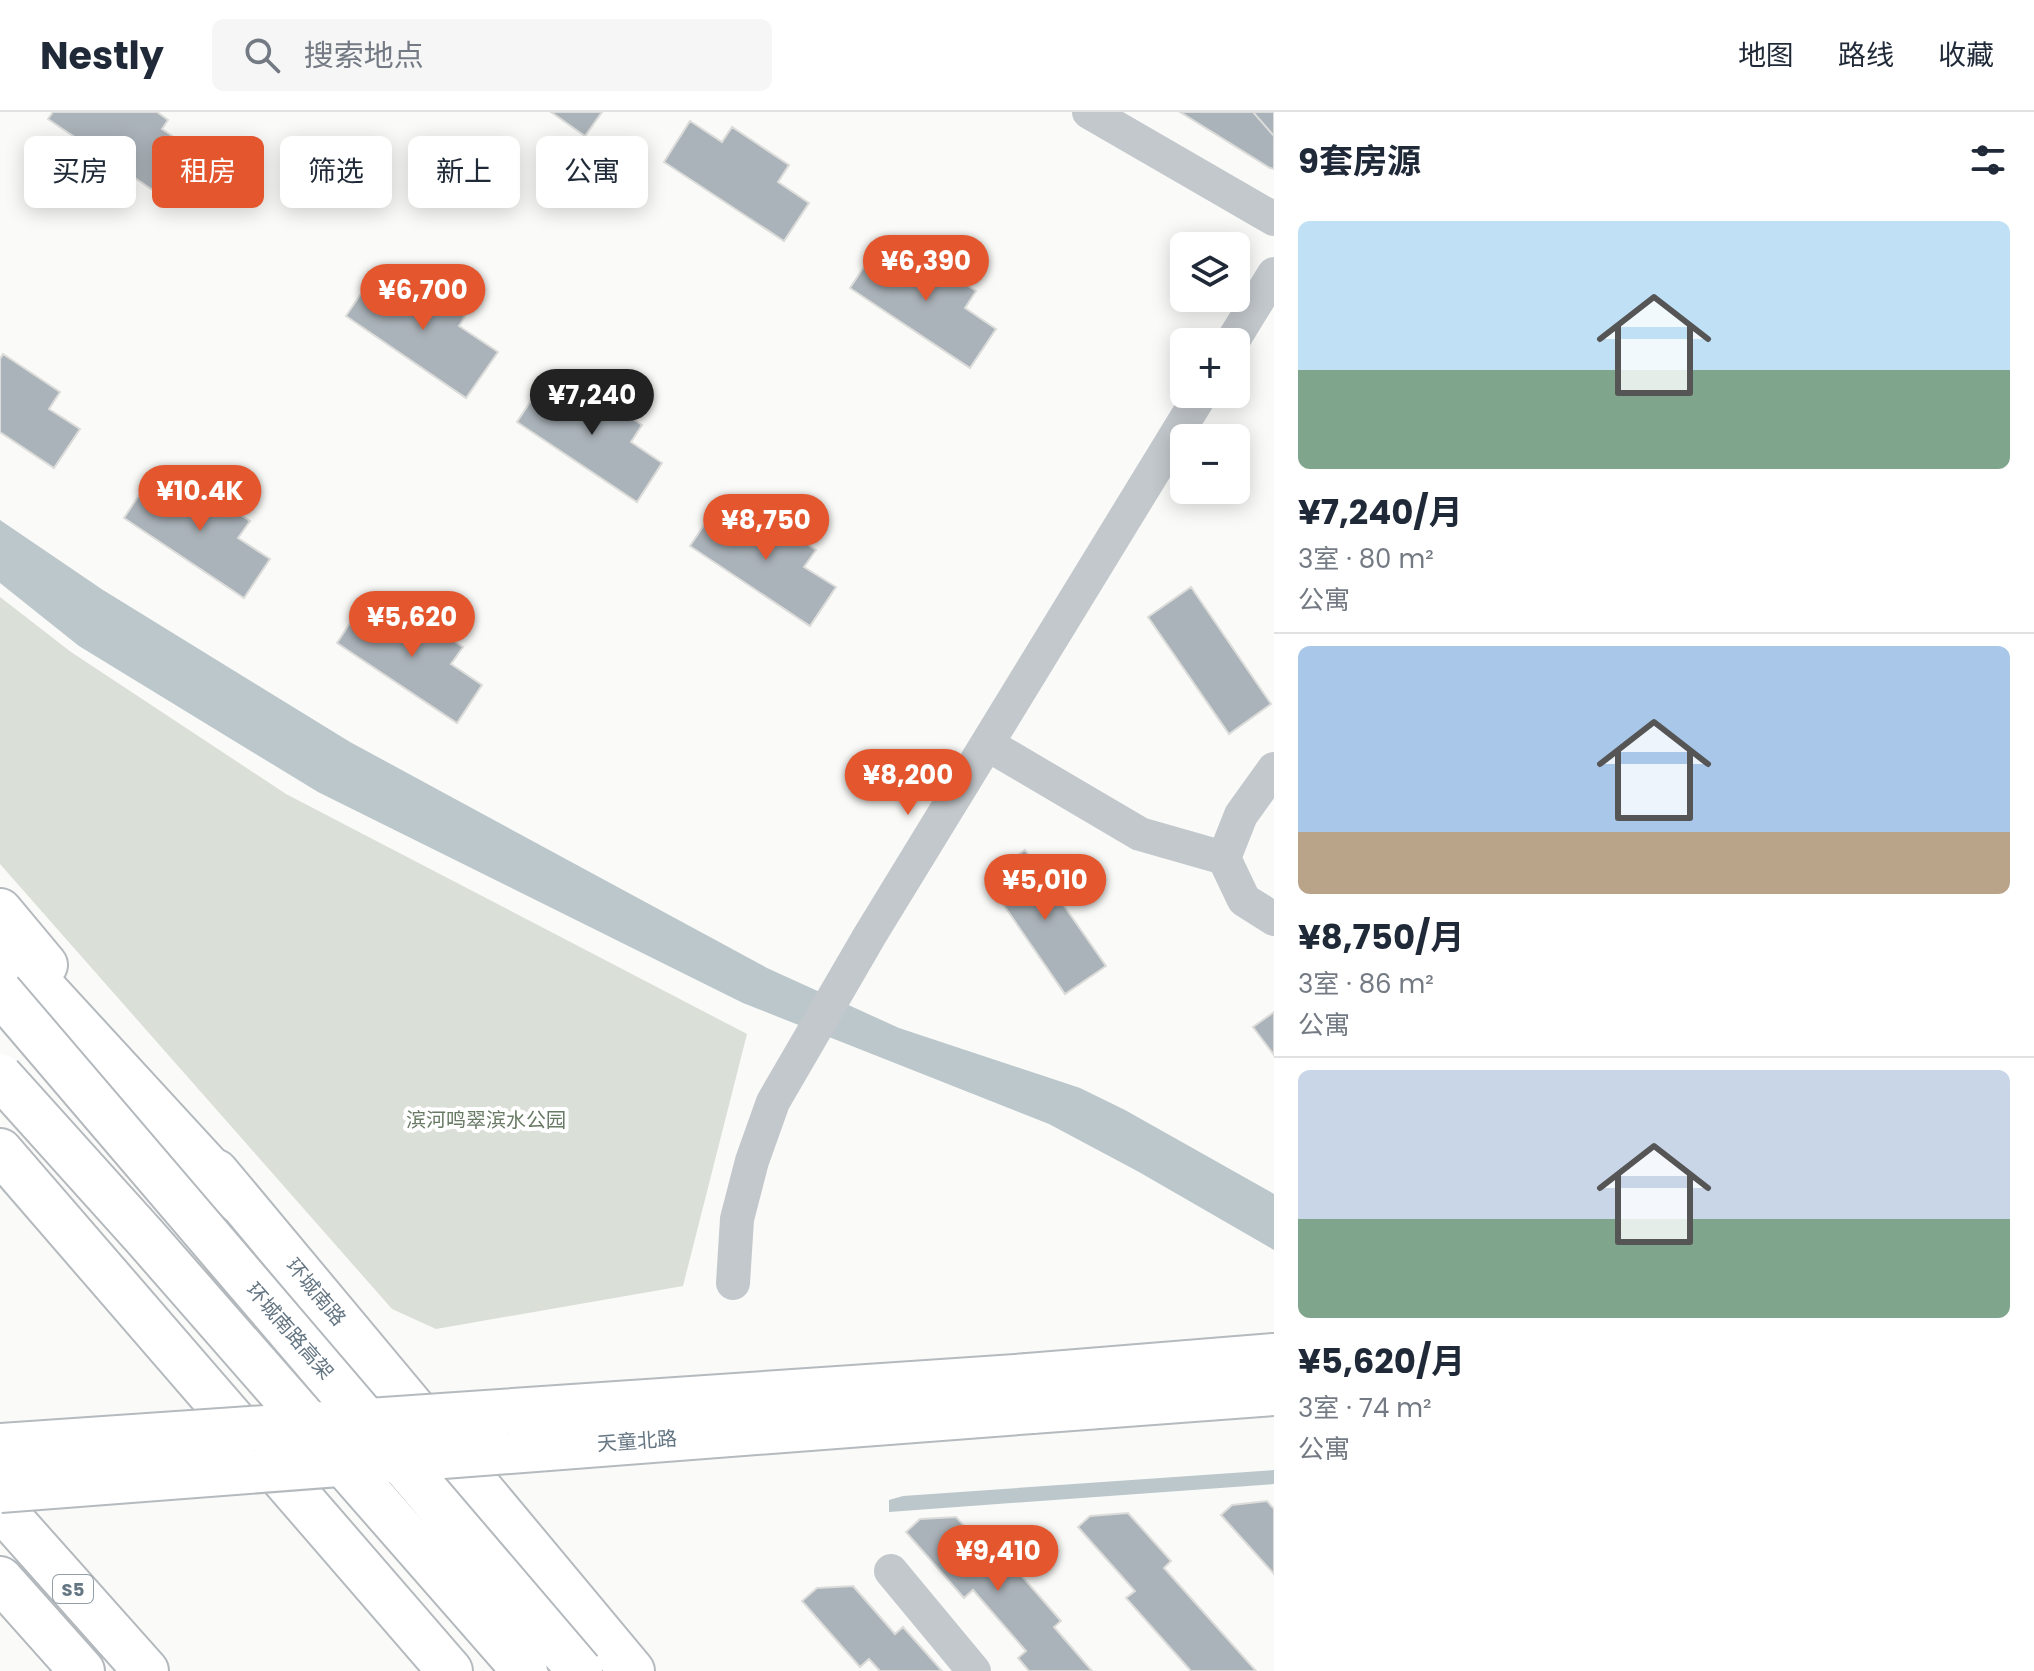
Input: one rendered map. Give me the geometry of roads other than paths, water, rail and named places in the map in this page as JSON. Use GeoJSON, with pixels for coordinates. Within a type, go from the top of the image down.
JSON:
{"type":"FeatureCollection","features":[{"type":"Feature","properties":{"kind":"main road","name":"环城南路"},"geometry":{"type":"LineString","coordinates":[[0,911],[632,1671]]}},
{"type":"Feature","properties":{"kind":"main road"},"geometry":{"type":"LineString","coordinates":[[0,941],[239,1201]]}},
{"type":"Feature","properties":{"kind":"main road","name":"环城南路高架"},"geometry":{"type":"LineString","coordinates":[[0,992],[580,1671]]}},
{"type":"Feature","properties":{"kind":"main road"},"geometry":{"type":"LineString","coordinates":[[0,1076],[525,1671]]}},
{"type":"Feature","properties":{"kind":"main road"},"geometry":{"type":"LineString","coordinates":[[0,1151],[450,1671]]}},
{"type":"Feature","properties":{"kind":"main road","name":"天童北路"},"geometry":{"type":"LineString","coordinates":[[0,1490],[1030,1393],[1274,1356]]}},
{"type":"Feature","properties":{"kind":"main road","name":"天童北路"},"geometry":{"type":"LineString","coordinates":[[0,1446],[1030,1393],[1274,1393]]}},
{"type":"Feature","properties":{"kind":"main road","name":"S5"},"geometry":{"type":"LineString","coordinates":[[0,1507],[146,1671]]}},
{"type":"Feature","properties":{"kind":"main road","name":"S5"},"geometry":{"type":"LineString","coordinates":[[0,1579],[82,1671]]}},
{"type":"Feature","properties":{"kind":"street"},"geometry":{"type":"LineString","coordinates":[[1089,112],[1274,219]]}},
{"type":"Feature","properties":{"kind":"street"},"geometry":{"type":"LineString","coordinates":[[1241,328],[1274,274]]}},
{"type":"Feature","properties":{"kind":"street"},"geometry":{"type":"LineString","coordinates":[[733,1283],[737,1219],[752,1161],[773,1102],[870,935],[1192,408]]}},
{"type":"Feature","properties":{"kind":"street"},"geometry":{"type":"LineString","coordinates":[[987,744],[1140,834],[1224,858]]}},
{"type":"Feature","properties":{"kind":"street"},"geometry":{"type":"LineString","coordinates":[[1274,769],[1241,815],[1224,858],[1244,900],[1274,919]]}},
{"type":"Feature","properties":{"kind":"street"},"geometry":{"type":"LineString","coordinates":[[891,1571],[974,1671]]}},
{"type":"Feature","properties":{"kind":"park label","name":"滨河鸣翠滨水公园"},"geometry":{"type":"Point","coordinates":[486,1120]}}]}
